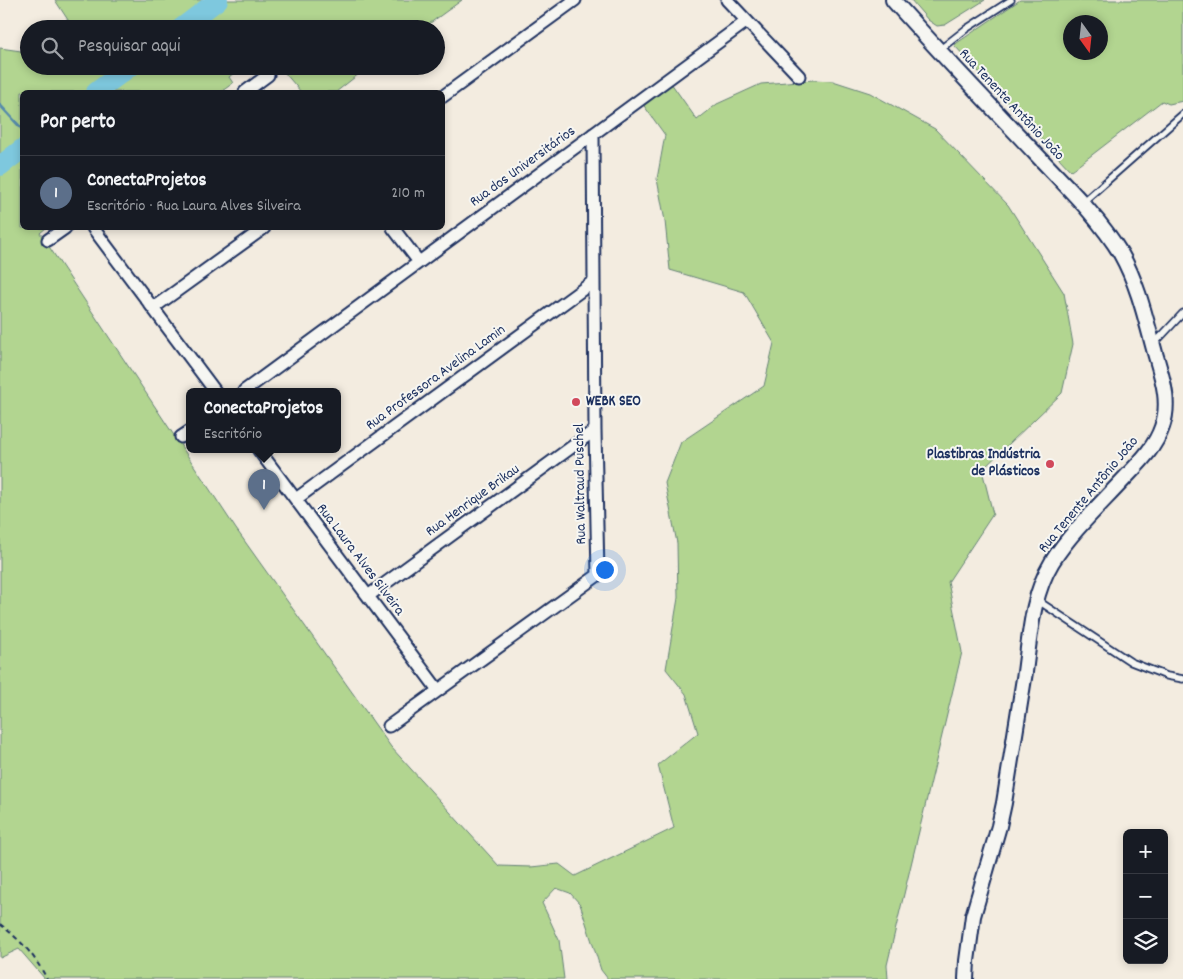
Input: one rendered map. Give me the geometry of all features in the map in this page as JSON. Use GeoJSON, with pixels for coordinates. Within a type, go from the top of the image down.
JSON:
{"type":"FeatureCollection","features":[{"type":"Feature","properties":{"kind":"street"},"geometry":{"type":"LineString","coordinates":[[445,95],[575,0]]}},
{"type":"Feature","properties":{"kind":"street"},"geometry":{"type":"LineString","coordinates":[[727,0],[799,76]]}},
{"type":"Feature","properties":{"kind":"street","name":"Rua Tenente Antônio João"},"geometry":{"type":"LineString","coordinates":[[893,0],[1108,233],[1122,257],[1134,285],[1164,386],[1167,406],[1158,437],[1138,464],[1074,533],[1060,551],[1051,563],[1036,599],[1004,803],[973,916],[966,961],[966,979]]}},
{"type":"Feature","properties":{"kind":"street","name":"Rua dos Universitários"},"geometry":{"type":"LineString","coordinates":[[248,388],[747,21]]}},
{"type":"Feature","properties":{"kind":"street"},"geometry":{"type":"LineString","coordinates":[[248,90],[268,75]]}},
{"type":"Feature","properties":{"kind":"street","name":"Rua Waltraud Puschel"},"geometry":{"type":"LineString","coordinates":[[389,726],[598,575],[593,134]]}},
{"type":"Feature","properties":{"kind":"street"},"geometry":{"type":"LineString","coordinates":[[48,240],[62,230]]}},
{"type":"Feature","properties":{"kind":"street"},"geometry":{"type":"LineString","coordinates":[[94,230],[213,388]]}},
{"type":"Feature","properties":{"kind":"street"},"geometry":{"type":"LineString","coordinates":[[153,308],[261,230]]}},
{"type":"Feature","properties":{"kind":"street"},"geometry":{"type":"LineString","coordinates":[[395,230],[419,262]]}},
{"type":"Feature","properties":{"kind":"street","name":"Rua Professora Avelina Lamin"},"geometry":{"type":"LineString","coordinates":[[296,499],[594,281]]}},
{"type":"Feature","properties":{"kind":"street","name":"Rua Henrique Brikau"},"geometry":{"type":"LineString","coordinates":[[368,596],[595,430]]}},
{"type":"Feature","properties":{"kind":"street","name":"Rua Laura Alves Silveira"},"geometry":{"type":"LineString","coordinates":[[261,453],[438,690]]}},
{"type":"Feature","properties":{"kind":"lane"},"geometry":{"type":"LineString","coordinates":[[938,50],[966,29],[1011,0]]}},
{"type":"Feature","properties":{"kind":"lane"},"geometry":{"type":"LineString","coordinates":[[1082,203],[1183,114]]}},
{"type":"Feature","properties":{"kind":"lane"},"geometry":{"type":"LineString","coordinates":[[1153,346],[1183,313]]}},
{"type":"Feature","properties":{"kind":"lane"},"geometry":{"type":"LineString","coordinates":[[1036,599],[1131,662],[1167,676],[1183,679]]}},
{"type":"Feature","properties":{"kind":"path"},"geometry":{"type":"LineString","coordinates":[[0,924],[18,938],[31,953],[47,979]]}},
{"type":"Feature","properties":{"kind":"green space"},"geometry":{"type":"Polygon","coordinates":[[[55,0],[462,0],[434,20],[68,20],[55,0]]]}},
{"type":"Feature","properties":{"kind":"green space"},"geometry":{"type":"Polygon","coordinates":[[[911,0],[985,0],[945,25],[937,26],[928,20],[911,0]]]}},
{"type":"Feature","properties":{"kind":"green space"},"geometry":{"type":"Polygon","coordinates":[[[1020,0],[1183,0],[1183,101],[1169,104],[1162,101],[1071,171],[954,45],[1020,0]]]}},
{"type":"Feature","properties":{"kind":"green space"},"geometry":{"type":"Polygon","coordinates":[[[0,48],[20,51],[20,75],[231,75],[229,77],[233,83],[224,90],[20,90],[20,230],[44,230],[40,233],[236,529],[391,747],[499,866],[531,867],[559,864],[575,876],[674,828],[658,765],[698,733],[686,694],[666,669],[678,598],[677,543],[665,483],[681,442],[764,386],[774,343],[744,292],[670,270],[665,221],[657,179],[665,135],[642,103],[671,83],[697,120],[717,104],[761,84],[813,80],[833,81],[870,93],[935,129],[1008,205],[1064,293],[1073,344],[1062,393],[982,470],[993,514],[948,582],[962,652],[887,965],[888,979],[608,979],[601,970],[580,904],[570,893],[556,888],[542,903],[559,940],[564,979],[45,979],[19,949],[0,958],[0,48]]]}},
{"type":"Feature","properties":{"kind":"green space"},"geometry":{"type":"Polygon","coordinates":[[[287,75],[358,75],[339,90],[299,90],[287,75]]]}},
{"type":"Feature","properties":{"kind":"waterway"},"geometry":{"type":"LineString","coordinates":[[192,20],[218,0]]}},
{"type":"Feature","properties":{"kind":"waterway"},"geometry":{"type":"LineString","coordinates":[[99,90],[119,75]]}},
{"type":"Feature","properties":{"kind":"waterway"},"geometry":{"type":"LineString","coordinates":[[0,105],[20,127]]}},
{"type":"Feature","properties":{"kind":"waterway"},"geometry":{"type":"LineString","coordinates":[[0,166],[20,151]]}},
{"type":"Feature","properties":{"kind":"place","name":"WEBK SEO"},"geometry":{"type":"Point","coordinates":[576,402]}},
{"type":"Feature","properties":{"kind":"place","name":"Plastibras Indústria de Plásticos"},"geometry":{"type":"Point","coordinates":[1050,464]}},
{"type":"Feature","properties":{"kind":"place","name":"ConectaProjetos"},"geometry":{"type":"Point","coordinates":[264,510]}}]}
